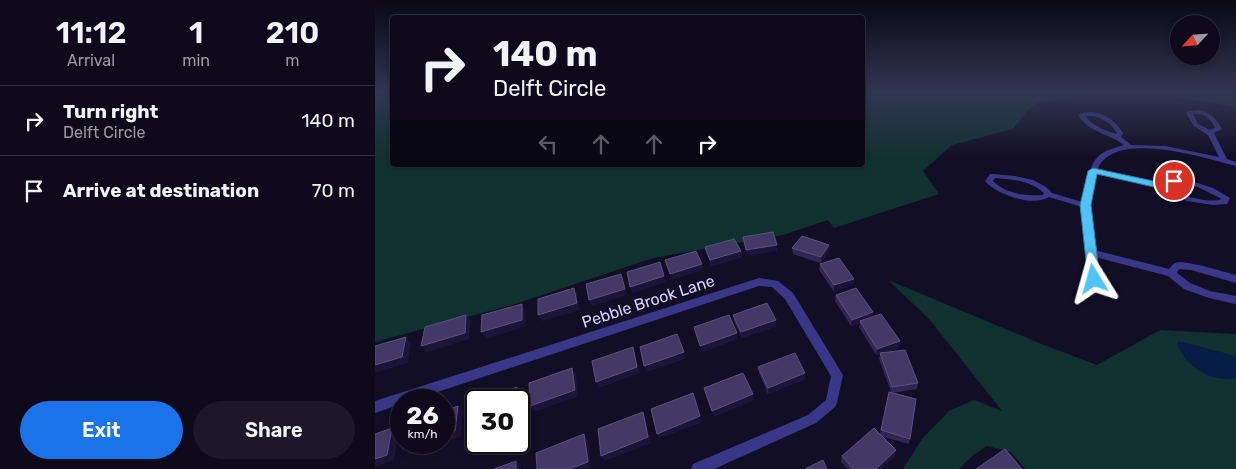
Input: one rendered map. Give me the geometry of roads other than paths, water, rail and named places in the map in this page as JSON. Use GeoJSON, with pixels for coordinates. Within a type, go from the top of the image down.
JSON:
{"type":"FeatureCollection","features":[{"type":"Feature","properties":{"kind":"street"},"geometry":{"type":"LineString","coordinates":[[1117,137],[1120,133],[1119,128],[1103,118],[1087,113],[1081,115],[1083,120],[1098,130],[1117,137],[1130,146]]}},
{"type":"Feature","properties":{"kind":"street"},"geometry":{"type":"LineString","coordinates":[[1209,133],[1224,161]]}},
{"type":"Feature","properties":{"kind":"street"},"geometry":{"type":"LineString","coordinates":[[1094,279],[1085,205],[1093,171],[1097,160],[1103,154],[1130,146],[1183,150],[1236,164]]}},
{"type":"Feature","properties":{"kind":"street"},"geometry":{"type":"LineString","coordinates":[[1093,171],[1154,184],[1170,193],[1187,199],[1213,204],[1225,202],[1226,198],[1219,192],[1174,181],[1162,180],[1154,184]]}},
{"type":"Feature","properties":{"kind":"street"},"geometry":{"type":"LineString","coordinates":[[993,176],[1005,176],[1044,187],[1047,194],[1045,197],[1033,199],[1009,194],[995,188],[989,181],[993,176]]}},
{"type":"Feature","properties":{"kind":"street"},"geometry":{"type":"LineString","coordinates":[[1047,194],[1085,205]]}},
{"type":"Feature","properties":{"kind":"street"},"geometry":{"type":"LineString","coordinates":[[1090,252],[1171,273],[1187,286],[1209,294],[1236,300]]}},
{"type":"Feature","properties":{"kind":"street"},"geometry":{"type":"LineString","coordinates":[[1171,273],[1177,266],[1191,267],[1236,280]]}},
{"type":"Feature","properties":{"kind":"street","name":"Pebble Brook Lane"},"geometry":{"type":"LineString","coordinates":[[375,408],[759,282],[775,284],[789,296],[837,375],[831,403],[812,419],[698,469]]}},
{"type":"Feature","properties":{"kind":"water"},"geometry":{"type":"Polygon","coordinates":[[[1179,341],[1236,356],[1236,378],[1218,378],[1192,366],[1181,352],[1177,343],[1179,341]]]}}]}
